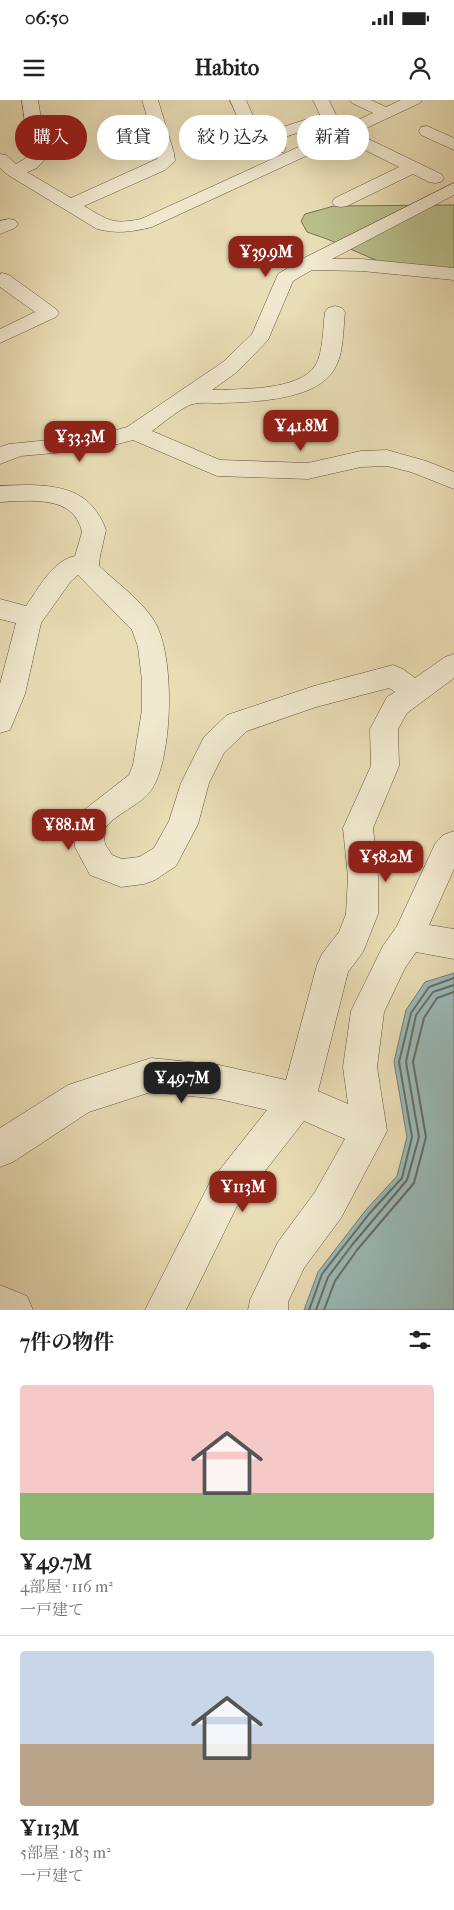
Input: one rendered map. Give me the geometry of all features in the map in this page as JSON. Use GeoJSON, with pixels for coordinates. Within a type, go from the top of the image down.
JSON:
{"type":"FeatureCollection","features":[{"type":"Feature","properties":{"kind":"street"},"geometry":{"type":"LineString","coordinates":[[14,171],[31,164],[38,156],[30,100]]}},
{"type":"Feature","properties":{"kind":"street"},"geometry":{"type":"LineString","coordinates":[[70,205],[159,166],[166,161],[166,153],[150,100]]}},
{"type":"Feature","properties":{"kind":"street"},"geometry":{"type":"LineString","coordinates":[[238,100],[246,115]]}},
{"type":"Feature","properties":{"kind":"street"},"geometry":{"type":"LineString","coordinates":[[287,130],[308,127],[329,117],[321,100]]}},
{"type":"Feature","properties":{"kind":"street"},"geometry":{"type":"LineString","coordinates":[[358,100],[387,113]]}},
{"type":"Feature","properties":{"kind":"street"},"geometry":{"type":"LineString","coordinates":[[369,121],[414,100]]}},
{"type":"Feature","properties":{"kind":"street"},"geometry":{"type":"LineString","coordinates":[[427,131],[454,145]]}},
{"type":"Feature","properties":{"kind":"street"},"geometry":{"type":"LineString","coordinates":[[369,145],[435,178]]}},
{"type":"Feature","properties":{"kind":"street"},"geometry":{"type":"LineString","coordinates":[[287,153],[293,156]]}},
{"type":"Feature","properties":{"kind":"street"},"geometry":{"type":"LineString","coordinates":[[0,160],[14,171],[103,226],[122,228],[146,223],[297,154]]}},
{"type":"Feature","properties":{"kind":"street"},"geometry":{"type":"LineString","coordinates":[[342,202],[413,167]]}},
{"type":"Feature","properties":{"kind":"street"},"geometry":{"type":"LineString","coordinates":[[6,448],[99,442],[135,432],[230,367],[261,336],[285,278],[308,264],[454,188]]}},
{"type":"Feature","properties":{"kind":"street"},"geometry":{"type":"LineString","coordinates":[[308,264],[362,265],[454,274]]}},
{"type":"Feature","properties":{"kind":"street"},"geometry":{"type":"LineString","coordinates":[[0,337],[49,313],[1,279]]}},
{"type":"Feature","properties":{"kind":"street"},"geometry":{"type":"LineString","coordinates":[[187,397],[274,392],[298,388],[312,382],[325,368],[336,312]]}},
{"type":"Feature","properties":{"kind":"street"},"geometry":{"type":"LineString","coordinates":[[135,432],[217,468],[308,471],[361,459],[387,458],[418,466],[454,480]]}},
{"type":"Feature","properties":{"kind":"street"},"geometry":{"type":"LineString","coordinates":[[0,494],[32,493],[68,497],[86,513],[94,531],[86,563],[88,570],[144,626],[151,648],[156,681],[156,710],[147,765],[141,782],[94,819],[88,830],[90,847],[100,865],[121,873],[144,870],[166,857],[182,824],[195,783],[214,745],[237,723],[314,697],[393,676],[414,692]]}},
{"type":"Feature","properties":{"kind":"street"},"geometry":{"type":"LineString","coordinates":[[0,722],[11,694],[29,621],[62,575],[73,565],[86,563]]}},
{"type":"Feature","properties":{"kind":"street"},"geometry":{"type":"LineString","coordinates":[[0,609],[32,617]]}},
{"type":"Feature","properties":{"kind":"street"},"geometry":{"type":"LineString","coordinates":[[165,1310],[223,1195],[298,1100],[333,965],[352,941],[362,914],[363,877],[358,828],[385,766],[384,729],[397,705],[454,664]]}},
{"type":"Feature","properties":{"kind":"street"},"geometry":{"type":"LineString","coordinates":[[268,1310],[268,1300],[291,1255],[328,1205],[369,1131],[360,1066],[368,1010],[394,957],[408,936],[446,853],[454,844]]}},
{"type":"Feature","properties":{"kind":"street"},"geometry":{"type":"LineString","coordinates":[[408,936],[454,944]]}},
{"type":"Feature","properties":{"kind":"street"},"geometry":{"type":"LineString","coordinates":[[0,1149],[80,1097],[151,1076],[219,1082],[298,1100],[369,1131]]}},
{"type":"Feature","properties":{"kind":"street"},"geometry":{"type":"LineString","coordinates":[[0,1304],[13,1310]]}},
{"type":"Feature","properties":{"kind":"green space"},"geometry":{"type":"Polygon","coordinates":[[[454,205],[454,277],[385,264],[307,232],[301,221],[305,214],[334,206],[454,205]]]}},
{"type":"Feature","properties":{"kind":"water"},"geometry":{"type":"Polygon","coordinates":[[[454,973],[454,1310],[304,1310],[318,1272],[365,1211],[397,1176],[407,1137],[394,1062],[406,1010],[425,982],[454,973]]]}}]}
